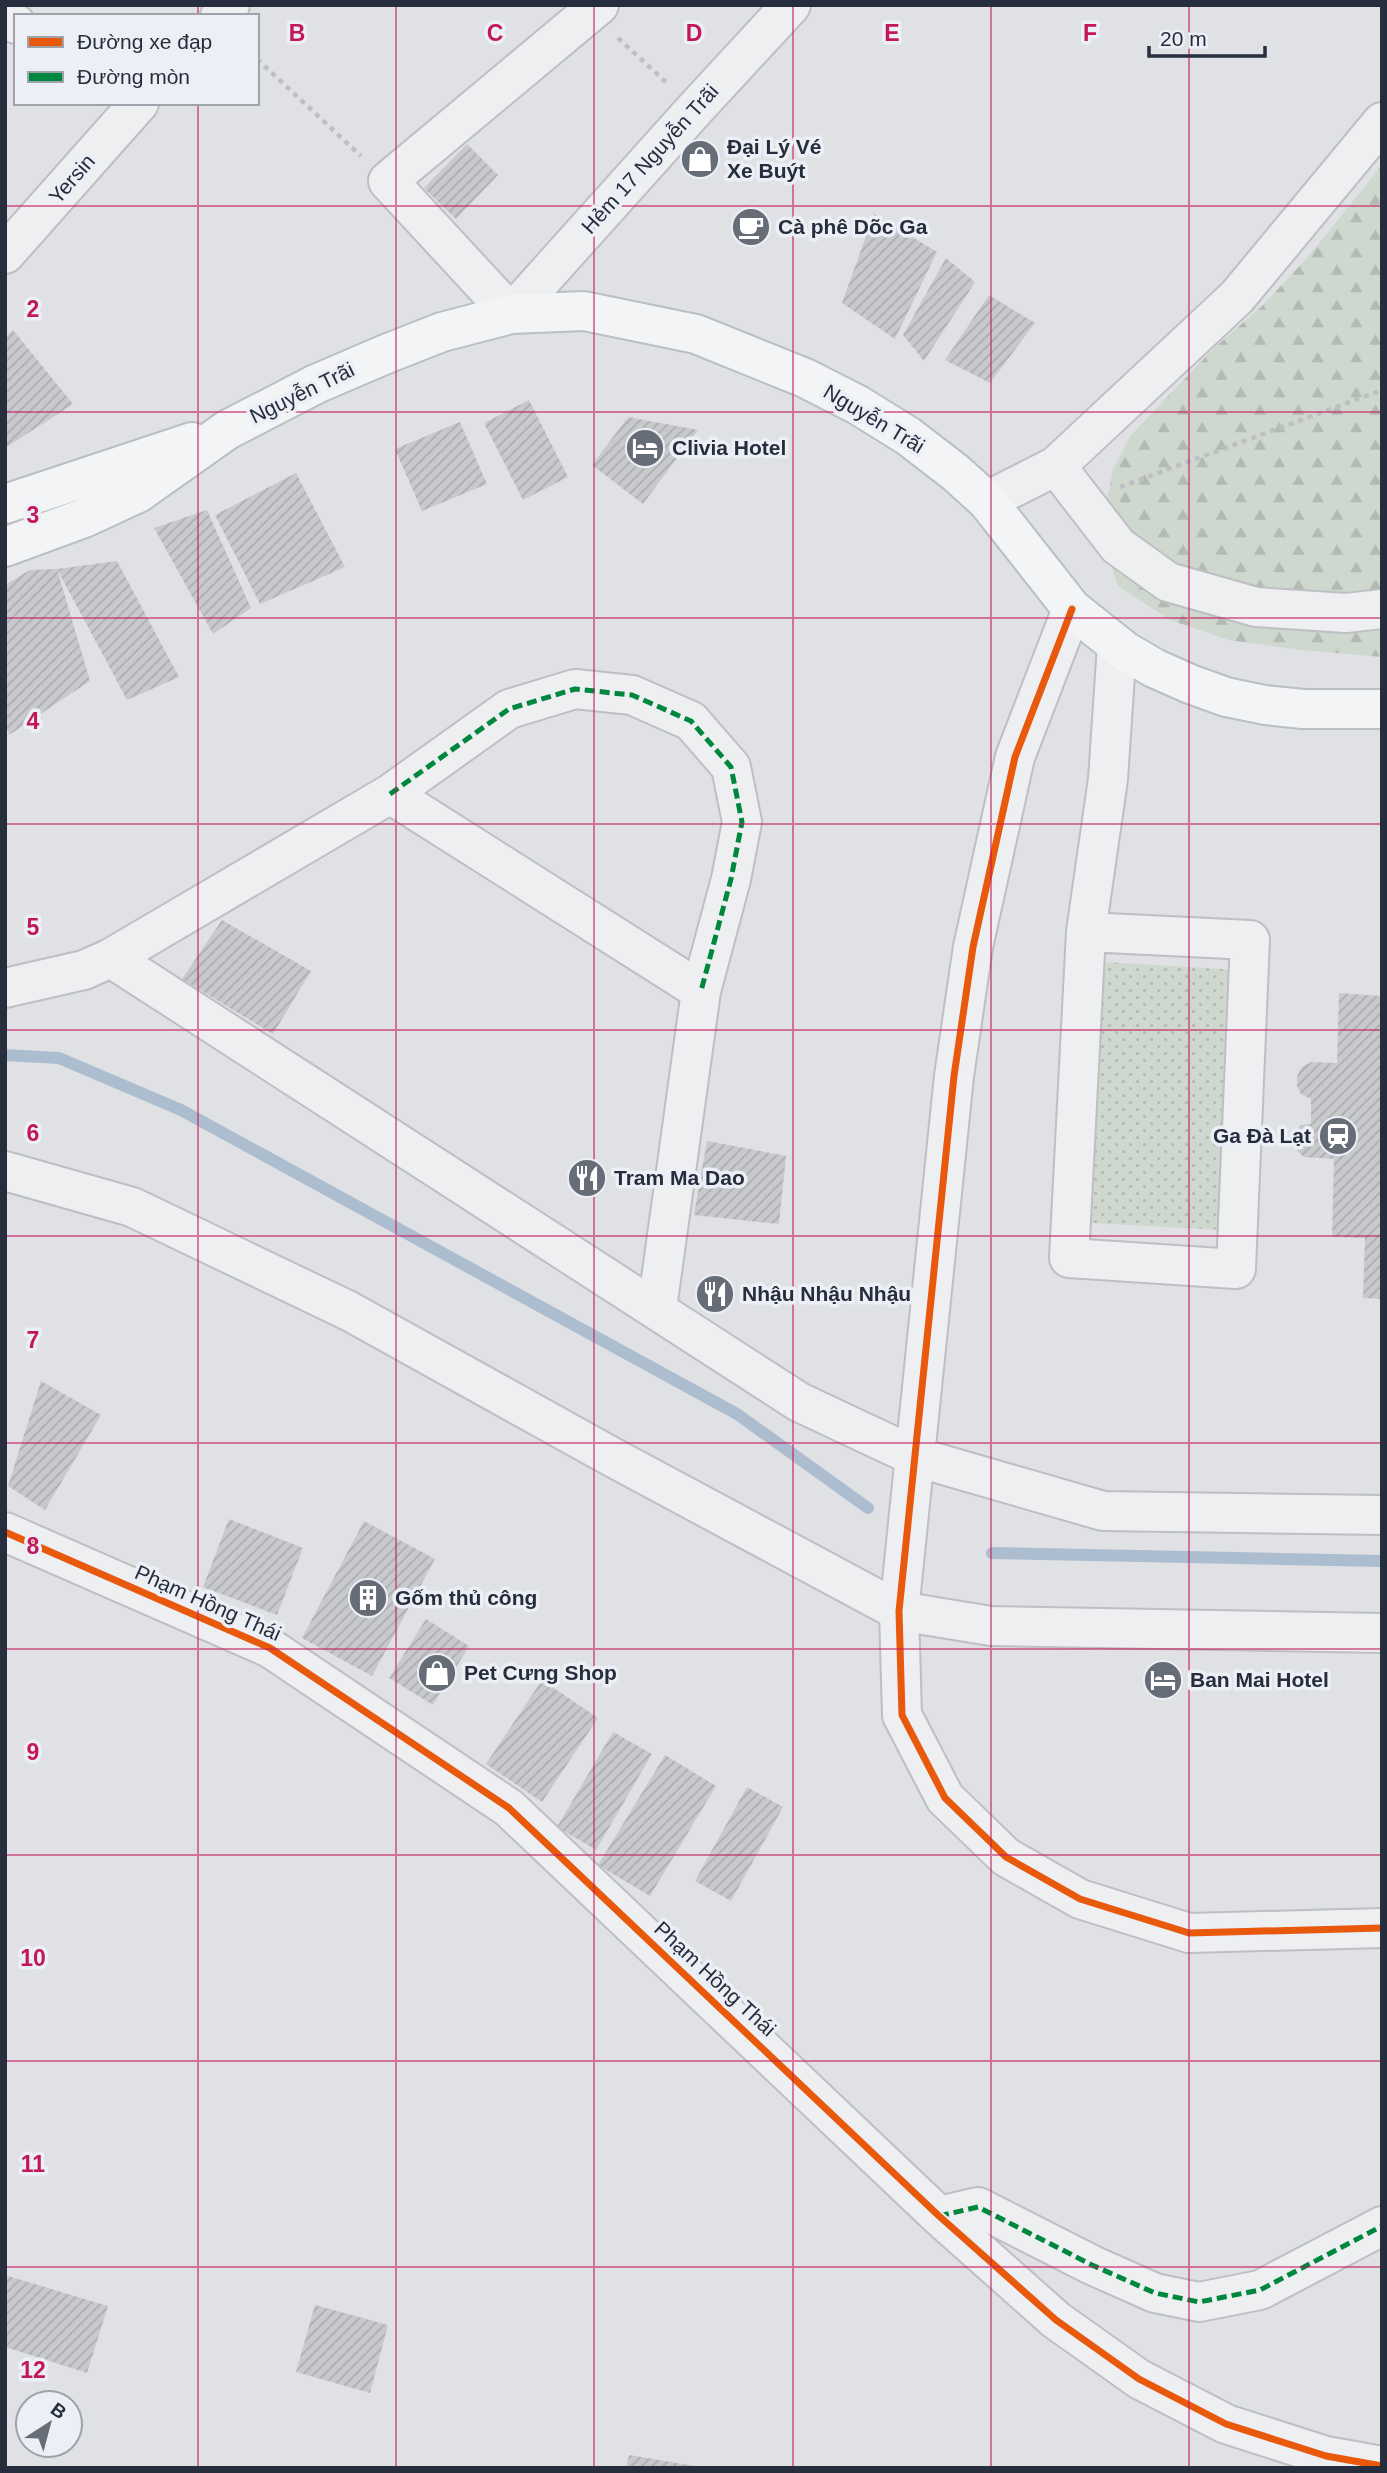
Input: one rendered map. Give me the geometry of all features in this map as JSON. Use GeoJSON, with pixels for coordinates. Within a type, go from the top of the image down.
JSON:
{"type":"FeatureCollection","features":[{"type":"Feature","properties":{"kind":"main road","name":"Nguyễn Trãi"},"geometry":{"type":"LineString","coordinates":[[5,547],[84,518],[138,493],[227,430],[316,384],[386,354],[442,332],[511,314],[584,311],[696,334],[805,378],[858,405],[933,454],[987,501],[1072,609],[1117,645],[1154,668],[1226,697],[1265,705],[1303,709],[1382,709]]}},
{"type":"Feature","properties":{"kind":"main road","name":"Nguyễn Trãi"},"geometry":{"type":"LineString","coordinates":[[5,504],[227,430]]}},
{"type":"Feature","properties":{"kind":"street","name":"Hẻm 17 Nguyễn Trãi"},"geometry":{"type":"LineString","coordinates":[[511,314],[791,5]]}},
{"type":"Feature","properties":{"kind":"street"},"geometry":{"type":"LineString","coordinates":[[511,314],[388,181],[591,8]]}},
{"type":"Feature","properties":{"kind":"street","name":"Yersin"},"geometry":{"type":"LineString","coordinates":[[5,254],[132,106]]}},
{"type":"Feature","properties":{"kind":"street"},"geometry":{"type":"LineString","coordinates":[[987,501],[1056,466],[1237,298],[1382,122]]}},
{"type":"Feature","properties":{"kind":"street"},"geometry":{"type":"LineString","coordinates":[[1056,466],[1118,546],[1168,582],[1256,607],[1346,612],[1382,609]]}},
{"type":"Feature","properties":{"kind":"street"},"geometry":{"type":"LineString","coordinates":[[1072,609],[1015,757],[974,947],[954,1076],[900,1611],[902,1715],[945,1798],[1006,1857],[1080,1899],[1189,1933],[1382,1928]]}},
{"type":"Feature","properties":{"kind":"street"},"geometry":{"type":"LineString","coordinates":[[1086,932],[1250,940],[1236,1269],[1069,1258],[1086,932],[1108,779],[1117,645]]}},
{"type":"Feature","properties":{"kind":"street"},"geometry":{"type":"LineString","coordinates":[[5,988],[84,970],[111,958],[390,794],[509,709],[575,689],[632,695],[691,722],[731,767],[742,822],[731,879],[701,991],[657,1308]]}},
{"type":"Feature","properties":{"kind":"street"},"geometry":{"type":"LineString","coordinates":[[390,794],[701,991]]}},
{"type":"Feature","properties":{"kind":"street"},"geometry":{"type":"LineString","coordinates":[[111,958],[799,1402],[916,1457],[1103,1511],[1382,1515]]}},
{"type":"Feature","properties":{"kind":"street"},"geometry":{"type":"LineString","coordinates":[[5,1171],[132,1207],[337,1305],[611,1457],[900,1611],[991,1626],[1382,1633]]}},
{"type":"Feature","properties":{"kind":"street","name":"Phạm Hồng Thái"},"geometry":{"type":"LineString","coordinates":[[5,1532],[270,1648],[509,1808],[939,2216],[1056,2320],[1139,2379],[1226,2424],[1326,2456],[1382,2466]]}},
{"type":"Feature","properties":{"kind":"street"},"geometry":{"type":"LineString","coordinates":[[939,2216],[978,2207],[1092,2265],[1155,2293],[1199,2302],[1259,2290],[1382,2226]]}},
{"type":"Feature","properties":{"kind":"path"},"geometry":{"type":"LineString","coordinates":[[591,8],[695,108]]}},
{"type":"Feature","properties":{"kind":"path"},"geometry":{"type":"LineString","coordinates":[[259,61],[388,181]]}},
{"type":"Feature","properties":{"kind":"path"},"geometry":{"type":"LineString","coordinates":[[1083,501],[1382,390]]}},
{"type":"Feature","properties":{"kind":"green space"},"geometry":{"type":"Polygon","coordinates":[[[1382,165],[1382,657],[1229,640],[1170,620],[1118,586],[1104,544],[1105,508],[1113,470],[1130,436],[1215,347],[1262,306],[1308,257],[1382,165]]]}},
{"type":"Feature","properties":{"kind":"green space"},"geometry":{"type":"Polygon","coordinates":[[[1104,962],[1238,970],[1225,1230],[1091,1223],[1104,962]]]}},
{"type":"Feature","properties":{"kind":"building"},"geometry":{"type":"Polygon","coordinates":[[[467,144],[498,175],[456,219],[424,188],[467,144]]]}},
{"type":"Feature","properties":{"kind":"building"},"geometry":{"type":"Polygon","coordinates":[[[874,214],[937,252],[895,339],[842,303],[874,214]]]}},
{"type":"Feature","properties":{"kind":"building"},"geometry":{"type":"Polygon","coordinates":[[[946,258],[975,282],[924,361],[903,335],[946,258]]]}},
{"type":"Feature","properties":{"kind":"building"},"geometry":{"type":"Polygon","coordinates":[[[989,295],[1035,323],[990,383],[945,360],[989,295]]]}},
{"type":"Feature","properties":{"kind":"building"},"geometry":{"type":"Polygon","coordinates":[[[13,330],[73,404],[5,448],[5,338],[13,330]]]}},
{"type":"Feature","properties":{"kind":"building"},"geometry":{"type":"Polygon","coordinates":[[[529,400],[568,477],[523,500],[484,423],[529,400]]]}},
{"type":"Feature","properties":{"kind":"building","name":"Clivia Hotel"},"geometry":{"type":"Polygon","coordinates":[[[628,417],[698,430],[643,504],[592,465],[628,417]]]}},
{"type":"Feature","properties":{"kind":"building"},"geometry":{"type":"Polygon","coordinates":[[[460,422],[487,484],[422,511],[395,449],[460,422]]]}},
{"type":"Feature","properties":{"kind":"building"},"geometry":{"type":"Polygon","coordinates":[[[296,473],[345,567],[260,604],[215,515],[296,473]]]}},
{"type":"Feature","properties":{"kind":"building"},"geometry":{"type":"Polygon","coordinates":[[[207,510],[251,608],[213,634],[154,528],[207,510]]]}},
{"type":"Feature","properties":{"kind":"building"},"geometry":{"type":"Polygon","coordinates":[[[117,561],[179,677],[127,700],[57,569],[117,561]]]}},
{"type":"Feature","properties":{"kind":"building"},"geometry":{"type":"Polygon","coordinates":[[[57,569],[90,681],[9,735],[5,722],[5,585],[30,570],[57,569]]]}},
{"type":"Feature","properties":{"kind":"building"},"geometry":{"type":"Polygon","coordinates":[[[222,920],[311,971],[273,1034],[182,979],[222,920]]]}},
{"type":"Feature","properties":{"kind":"building","name":"Ga Đà Lạt"},"geometry":{"type":"Polygon","coordinates":[[[1339,993],[1382,996],[1382,1299],[1363,1298],[1365,1238],[1332,1237],[1334,1159],[1304,1157],[1298,1152],[1294,1141],[1296,1131],[1301,1125],[1311,1124],[1311,1099],[1301,1094],[1297,1086],[1297,1076],[1302,1067],[1311,1062],[1337,1063],[1339,993]]]}},
{"type":"Feature","properties":{"kind":"building"},"geometry":{"type":"Polygon","coordinates":[[[707,1141],[786,1156],[779,1224],[694,1215],[707,1141]]]}},
{"type":"Feature","properties":{"kind":"building"},"geometry":{"type":"Polygon","coordinates":[[[41,1381],[101,1415],[45,1510],[8,1486],[41,1381]]]}},
{"type":"Feature","properties":{"kind":"building"},"geometry":{"type":"Polygon","coordinates":[[[229,1519],[303,1548],[277,1615],[203,1587],[229,1519]]]}},
{"type":"Feature","properties":{"kind":"building","name":"Gốm thủ công"},"geometry":{"type":"Polygon","coordinates":[[[364,1521],[435,1559],[372,1676],[302,1638],[364,1521]]]}},
{"type":"Feature","properties":{"kind":"building"},"geometry":{"type":"Polygon","coordinates":[[[426,1619],[469,1646],[433,1705],[389,1678],[426,1619]]]}},
{"type":"Feature","properties":{"kind":"building"},"geometry":{"type":"Polygon","coordinates":[[[542,1680],[598,1718],[542,1802],[486,1764],[542,1680]]]}},
{"type":"Feature","properties":{"kind":"building"},"geometry":{"type":"Polygon","coordinates":[[[613,1732],[652,1754],[596,1850],[557,1827],[613,1732]]]}},
{"type":"Feature","properties":{"kind":"building"},"geometry":{"type":"Polygon","coordinates":[[[665,1755],[716,1786],[650,1896],[598,1865],[665,1755]]]}},
{"type":"Feature","properties":{"kind":"building"},"geometry":{"type":"Polygon","coordinates":[[[747,1787],[783,1807],[731,1901],[695,1881],[747,1787]]]}},
{"type":"Feature","properties":{"kind":"building"},"geometry":{"type":"Polygon","coordinates":[[[8,2276],[108,2306],[87,2373],[5,2347],[5,2283],[8,2276]]]}},
{"type":"Feature","properties":{"kind":"building"},"geometry":{"type":"Polygon","coordinates":[[[315,2305],[388,2325],[370,2393],[296,2372],[315,2305]]]}},
{"type":"Feature","properties":{"kind":"building"},"geometry":{"type":"Polygon","coordinates":[[[629,2455],[695,2466],[695,2468],[626,2468],[629,2455]]]}},
{"type":"Feature","properties":{"kind":"waterway"},"geometry":{"type":"LineString","coordinates":[[5,1055],[59,1058],[181,1110],[737,1414],[868,1508]]}},
{"type":"Feature","properties":{"kind":"waterway"},"geometry":{"type":"LineString","coordinates":[[992,1553],[1382,1561]]}},
{"type":"Feature","properties":{"kind":"marked path"},"geometry":{"type":"LineString","coordinates":[[390,794],[509,709],[575,689],[632,695],[691,721],[731,767],[742,822],[731,879],[701,991]]}},
{"type":"Feature","properties":{"kind":"marked path"},"geometry":{"type":"LineString","coordinates":[[939,2216],[978,2207],[1092,2265],[1155,2293],[1199,2302],[1260,2290],[1382,2226]]}},
{"type":"Feature","properties":{"kind":"cycle path"},"geometry":{"type":"LineString","coordinates":[[1072,609],[1015,757],[973,947],[954,1076],[899,1611],[902,1715],[945,1798],[1006,1857],[1080,1899],[1189,1933],[1382,1928]]}},
{"type":"Feature","properties":{"kind":"cycle path"},"geometry":{"type":"LineString","coordinates":[[5,1532],[270,1648],[509,1808],[939,2216],[1056,2320],[1139,2379],[1226,2424],[1326,2456],[1382,2466]]}},
{"type":"Feature","properties":{"kind":"place","name":"Đại Lý Vé Xe Buýt"},"geometry":{"type":"Point","coordinates":[700,159]}},
{"type":"Feature","properties":{"kind":"place","name":"Cà phê Dõc Ga"},"geometry":{"type":"Point","coordinates":[751,227]}},
{"type":"Feature","properties":{"kind":"place","name":"Clivia Hotel"},"geometry":{"type":"Point","coordinates":[645,448]}},
{"type":"Feature","properties":{"kind":"place","name":"Ga Đà Lạt"},"geometry":{"type":"Point","coordinates":[1338,1136]}},
{"type":"Feature","properties":{"kind":"place","name":"Tram Ma Dao"},"geometry":{"type":"Point","coordinates":[587,1178]}},
{"type":"Feature","properties":{"kind":"place","name":"Nhậu Nhậu Nhậu"},"geometry":{"type":"Point","coordinates":[715,1294]}},
{"type":"Feature","properties":{"kind":"place","name":"Gốm thủ công"},"geometry":{"type":"Point","coordinates":[368,1598]}},
{"type":"Feature","properties":{"kind":"place","name":"Pet Cưng Shop"},"geometry":{"type":"Point","coordinates":[437,1673]}},
{"type":"Feature","properties":{"kind":"place","name":"Ban Mai Hotel"},"geometry":{"type":"Point","coordinates":[1163,1680]}}]}
